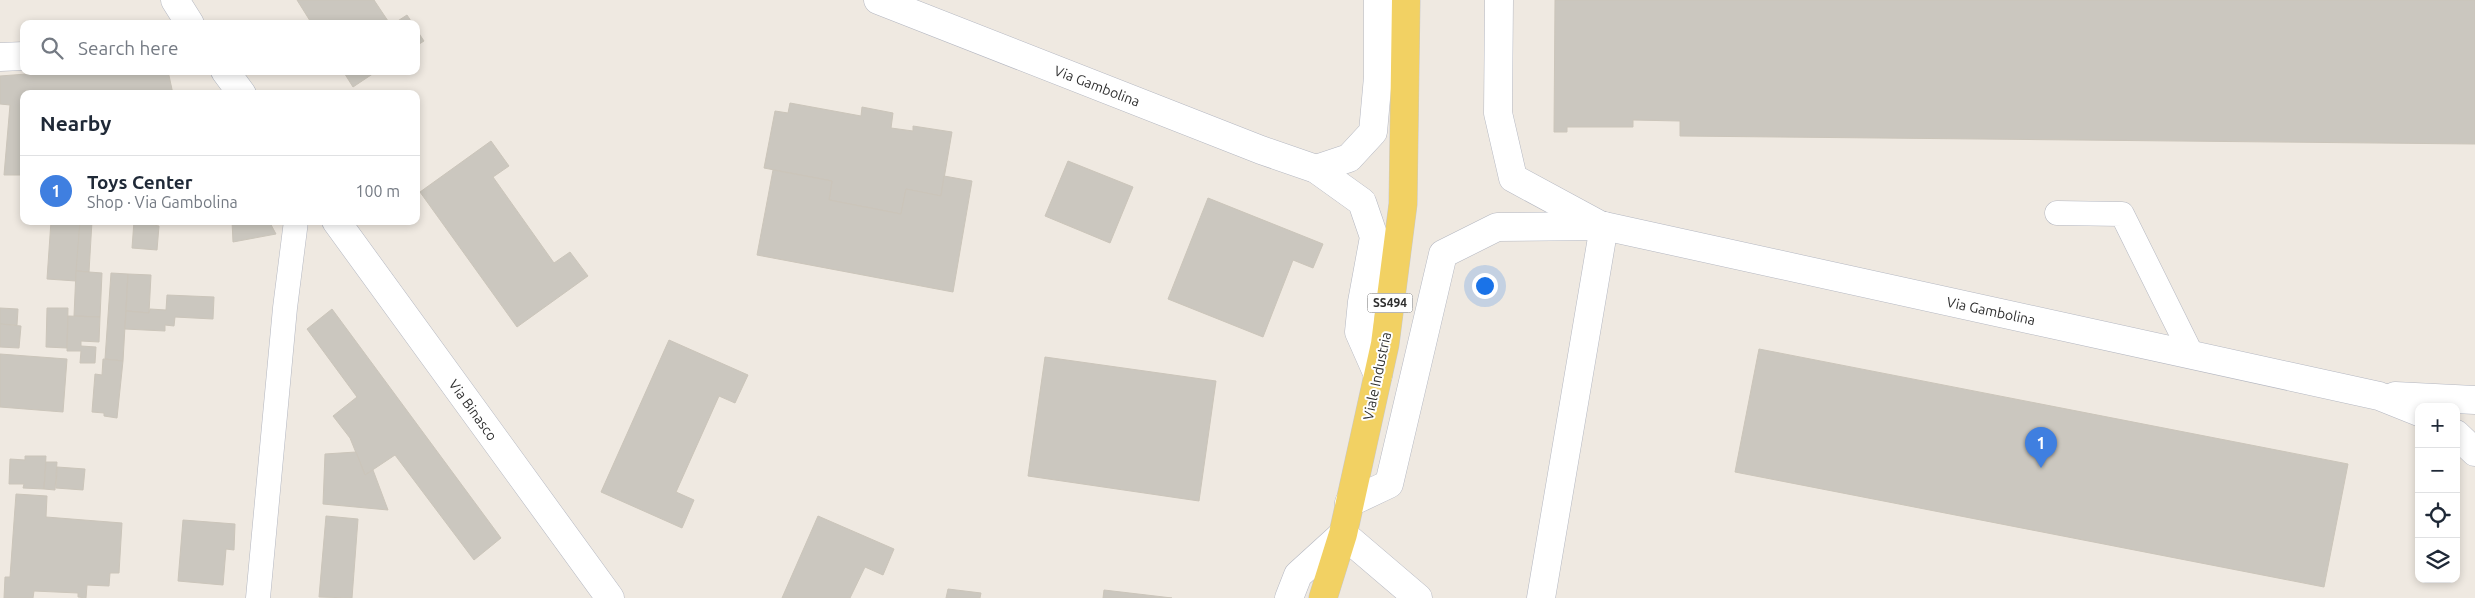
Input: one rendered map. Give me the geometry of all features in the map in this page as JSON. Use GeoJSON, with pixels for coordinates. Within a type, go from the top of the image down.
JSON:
{"type":"FeatureCollection","features":[{"type":"Feature","properties":{"kind":"main road","name":"Viale Industria"},"geometry":{"type":"LineString","coordinates":[[1323,598],[1343,534],[1385,344],[1403,204],[1406,0]]}},
{"type":"Feature","properties":{"kind":"street","name":"Via Gambolina"},"geometry":{"type":"LineString","coordinates":[[878,0],[1261,150],[1316,169],[1362,202],[1374,237],[1362,302],[1359,332],[1378,375]]}},
{"type":"Feature","properties":{"kind":"street"},"geometry":{"type":"LineString","coordinates":[[1316,169],[1349,158],[1373,132],[1378,77],[1378,0]]}},
{"type":"Feature","properties":{"kind":"street"},"geometry":{"type":"LineString","coordinates":[[1498,0],[1498,114],[1513,178],[1604,226]]}},
{"type":"Feature","properties":{"kind":"street"},"geometry":{"type":"LineString","coordinates":[[0,57],[20,56]]}},
{"type":"Feature","properties":{"kind":"street"},"geometry":{"type":"LineString","coordinates":[[228,75],[239,90]]}},
{"type":"Feature","properties":{"kind":"street","name":"Via Binasco"},"geometry":{"type":"LineString","coordinates":[[339,225],[610,598]]}},
{"type":"Feature","properties":{"kind":"street","name":"Via Gambolina"},"geometry":{"type":"LineString","coordinates":[[1604,226],[2379,396],[2415,410]]}},
{"type":"Feature","properties":{"kind":"street"},"geometry":{"type":"LineString","coordinates":[[1349,503],[1389,484],[1443,254],[1497,227],[1604,226]]}},
{"type":"Feature","properties":{"kind":"street"},"geometry":{"type":"LineString","coordinates":[[1542,598],[1604,226]]}},
{"type":"Feature","properties":{"kind":"street","name":"Via Gambolina"},"geometry":{"type":"LineString","coordinates":[[2379,396],[2475,400]]}},
{"type":"Feature","properties":{"kind":"street"},"geometry":{"type":"LineString","coordinates":[[2460,438],[2475,452]]}},
{"type":"Feature","properties":{"kind":"street"},"geometry":{"type":"LineString","coordinates":[[1290,598],[1298,575],[1343,534],[1418,598]]}},
{"type":"Feature","properties":{"kind":"lane"},"geometry":{"type":"LineString","coordinates":[[2057,213],[2122,214],[2192,355]]}},
{"type":"Feature","properties":{"kind":"lane"},"geometry":{"type":"LineString","coordinates":[[258,598],[285,308],[295,225]]}},
{"type":"Feature","properties":{"kind":"building"},"geometry":{"type":"Polygon","coordinates":[[[297,0],[374,0],[387,20],[310,20],[297,0]]]}},
{"type":"Feature","properties":{"kind":"building"},"geometry":{"type":"Polygon","coordinates":[[[1555,0],[2475,0],[2475,144],[1680,136],[1680,121],[1633,120],[1633,127],[1567,127],[1567,132],[1554,132],[1555,0]]]}},
{"type":"Feature","properties":{"kind":"building"},"geometry":{"type":"Polygon","coordinates":[[[407,15],[410,20],[399,20],[407,15]]]}},
{"type":"Feature","properties":{"kind":"building"},"geometry":{"type":"Polygon","coordinates":[[[420,35],[424,41],[420,44],[420,35]]]}},
{"type":"Feature","properties":{"kind":"building"},"geometry":{"type":"Polygon","coordinates":[[[169,75],[172,90],[20,90],[20,175],[4,175],[10,105],[0,104],[0,76],[169,75]]]}},
{"type":"Feature","properties":{"kind":"building"},"geometry":{"type":"Polygon","coordinates":[[[346,75],[371,75],[353,87],[346,75]]]}},
{"type":"Feature","properties":{"kind":"building"},"geometry":{"type":"Polygon","coordinates":[[[790,103],[861,116],[862,107],[893,113],[891,128],[913,131],[913,126],[952,132],[941,196],[906,189],[901,214],[829,200],[832,181],[764,168],[775,111],[788,113],[790,103]]]}},
{"type":"Feature","properties":{"kind":"building"},"geometry":{"type":"Polygon","coordinates":[[[491,141],[509,166],[493,177],[554,263],[570,252],[588,276],[517,327],[420,192],[491,141]]]}},
{"type":"Feature","properties":{"kind":"building"},"geometry":{"type":"Polygon","coordinates":[[[1068,161],[1133,187],[1110,243],[1045,216],[1068,161]]]}},
{"type":"Feature","properties":{"kind":"building"},"geometry":{"type":"Polygon","coordinates":[[[773,170],[832,181],[829,200],[901,214],[906,189],[941,196],[944,176],[972,181],[953,292],[757,255],[773,170]]]}},
{"type":"Feature","properties":{"kind":"building"},"geometry":{"type":"Polygon","coordinates":[[[1208,198],[1323,244],[1313,268],[1293,260],[1263,337],[1168,299],[1208,198]]]}},
{"type":"Feature","properties":{"kind":"building"},"geometry":{"type":"Polygon","coordinates":[[[51,225],[80,225],[76,281],[47,279],[51,225]]]}},
{"type":"Feature","properties":{"kind":"building"},"geometry":{"type":"Polygon","coordinates":[[[80,225],[92,225],[89,272],[76,271],[80,225]]]}},
{"type":"Feature","properties":{"kind":"building"},"geometry":{"type":"Polygon","coordinates":[[[134,225],[159,226],[157,250],[132,248],[134,225]]]}},
{"type":"Feature","properties":{"kind":"building"},"geometry":{"type":"Polygon","coordinates":[[[232,225],[271,225],[276,234],[233,242],[232,225]]]}},
{"type":"Feature","properties":{"kind":"building"},"geometry":{"type":"Polygon","coordinates":[[[76,271],[102,273],[100,317],[74,316],[76,271]]]}},
{"type":"Feature","properties":{"kind":"building"},"geometry":{"type":"Polygon","coordinates":[[[111,273],[128,274],[123,361],[105,359],[111,273]]]}},
{"type":"Feature","properties":{"kind":"building"},"geometry":{"type":"Polygon","coordinates":[[[128,274],[151,275],[149,313],[126,311],[128,274]]]}},
{"type":"Feature","properties":{"kind":"building"},"geometry":{"type":"Polygon","coordinates":[[[167,295],[214,297],[213,319],[175,317],[174,326],[165,325],[165,331],[125,329],[126,311],[149,313],[150,309],[166,310],[167,295]]]}},
{"type":"Feature","properties":{"kind":"building"},"geometry":{"type":"Polygon","coordinates":[[[0,308],[18,309],[17,325],[0,324],[0,308]]]}},
{"type":"Feature","properties":{"kind":"building"},"geometry":{"type":"Polygon","coordinates":[[[47,308],[68,308],[67,348],[46,347],[47,308]]]}},
{"type":"Feature","properties":{"kind":"building"},"geometry":{"type":"Polygon","coordinates":[[[332,309],[501,538],[474,560],[395,455],[365,475],[350,438],[333,416],[357,397],[307,329],[332,309]]]}},
{"type":"Feature","properties":{"kind":"building"},"geometry":{"type":"Polygon","coordinates":[[[68,316],[100,317],[99,342],[81,341],[81,346],[96,347],[95,363],[80,363],[81,351],[67,351],[68,316]]]}},
{"type":"Feature","properties":{"kind":"building"},"geometry":{"type":"Polygon","coordinates":[[[0,324],[21,326],[19,348],[0,347],[0,324]]]}},
{"type":"Feature","properties":{"kind":"building"},"geometry":{"type":"Polygon","coordinates":[[[669,340],[748,375],[735,403],[719,396],[676,492],[694,500],[682,528],[601,492],[669,340]]]}},
{"type":"Feature","properties":{"kind":"building"},"geometry":{"type":"Polygon","coordinates":[[[1759,349],[2348,464],[2324,587],[1735,472],[1759,349]]]}},
{"type":"Feature","properties":{"kind":"building"},"geometry":{"type":"Polygon","coordinates":[[[0,354],[67,359],[63,412],[0,407],[0,354]]]}},
{"type":"Feature","properties":{"kind":"building"},"geometry":{"type":"Polygon","coordinates":[[[1045,357],[1216,381],[1199,501],[1028,476],[1045,357]]]}},
{"type":"Feature","properties":{"kind":"building"},"geometry":{"type":"Polygon","coordinates":[[[103,359],[123,361],[117,418],[104,416],[104,413],[92,412],[95,374],[102,375],[103,359]]]}},
{"type":"Feature","properties":{"kind":"building"},"geometry":{"type":"Polygon","coordinates":[[[356,452],[365,475],[373,470],[388,510],[323,504],[325,454],[356,452]]]}},
{"type":"Feature","properties":{"kind":"building"},"geometry":{"type":"Polygon","coordinates":[[[25,456],[46,456],[44,489],[23,488],[24,484],[9,484],[10,459],[25,460],[25,456]]]}},
{"type":"Feature","properties":{"kind":"building"},"geometry":{"type":"Polygon","coordinates":[[[46,462],[57,462],[55,490],[44,489],[46,462]]]}},
{"type":"Feature","properties":{"kind":"building"},"geometry":{"type":"Polygon","coordinates":[[[57,467],[85,469],[83,490],[56,488],[57,467]]]}},
{"type":"Feature","properties":{"kind":"building"},"geometry":{"type":"Polygon","coordinates":[[[16,494],[47,496],[46,517],[122,523],[119,573],[110,573],[109,586],[87,585],[86,598],[78,597],[78,593],[34,591],[33,598],[4,598],[5,577],[10,577],[16,494]]]}},
{"type":"Feature","properties":{"kind":"building"},"geometry":{"type":"Polygon","coordinates":[[[326,516],[358,519],[352,598],[319,597],[326,516]]]}},
{"type":"Feature","properties":{"kind":"building"},"geometry":{"type":"Polygon","coordinates":[[[818,516],[894,549],[883,575],[865,567],[850,598],[782,598],[818,516]]]}},
{"type":"Feature","properties":{"kind":"building"},"geometry":{"type":"Polygon","coordinates":[[[183,520],[235,524],[234,550],[226,549],[223,585],[178,581],[183,520]]]}},
{"type":"Feature","properties":{"kind":"building"},"geometry":{"type":"Polygon","coordinates":[[[948,589],[981,593],[980,598],[946,598],[948,589]]]}},
{"type":"Feature","properties":{"kind":"building"},"geometry":{"type":"Polygon","coordinates":[[[1104,590],[1172,598],[1103,598],[1104,590]]]}},
{"type":"Feature","properties":{"kind":"place","name":"Toys Center"},"geometry":{"type":"Point","coordinates":[2041,468]}}]}
